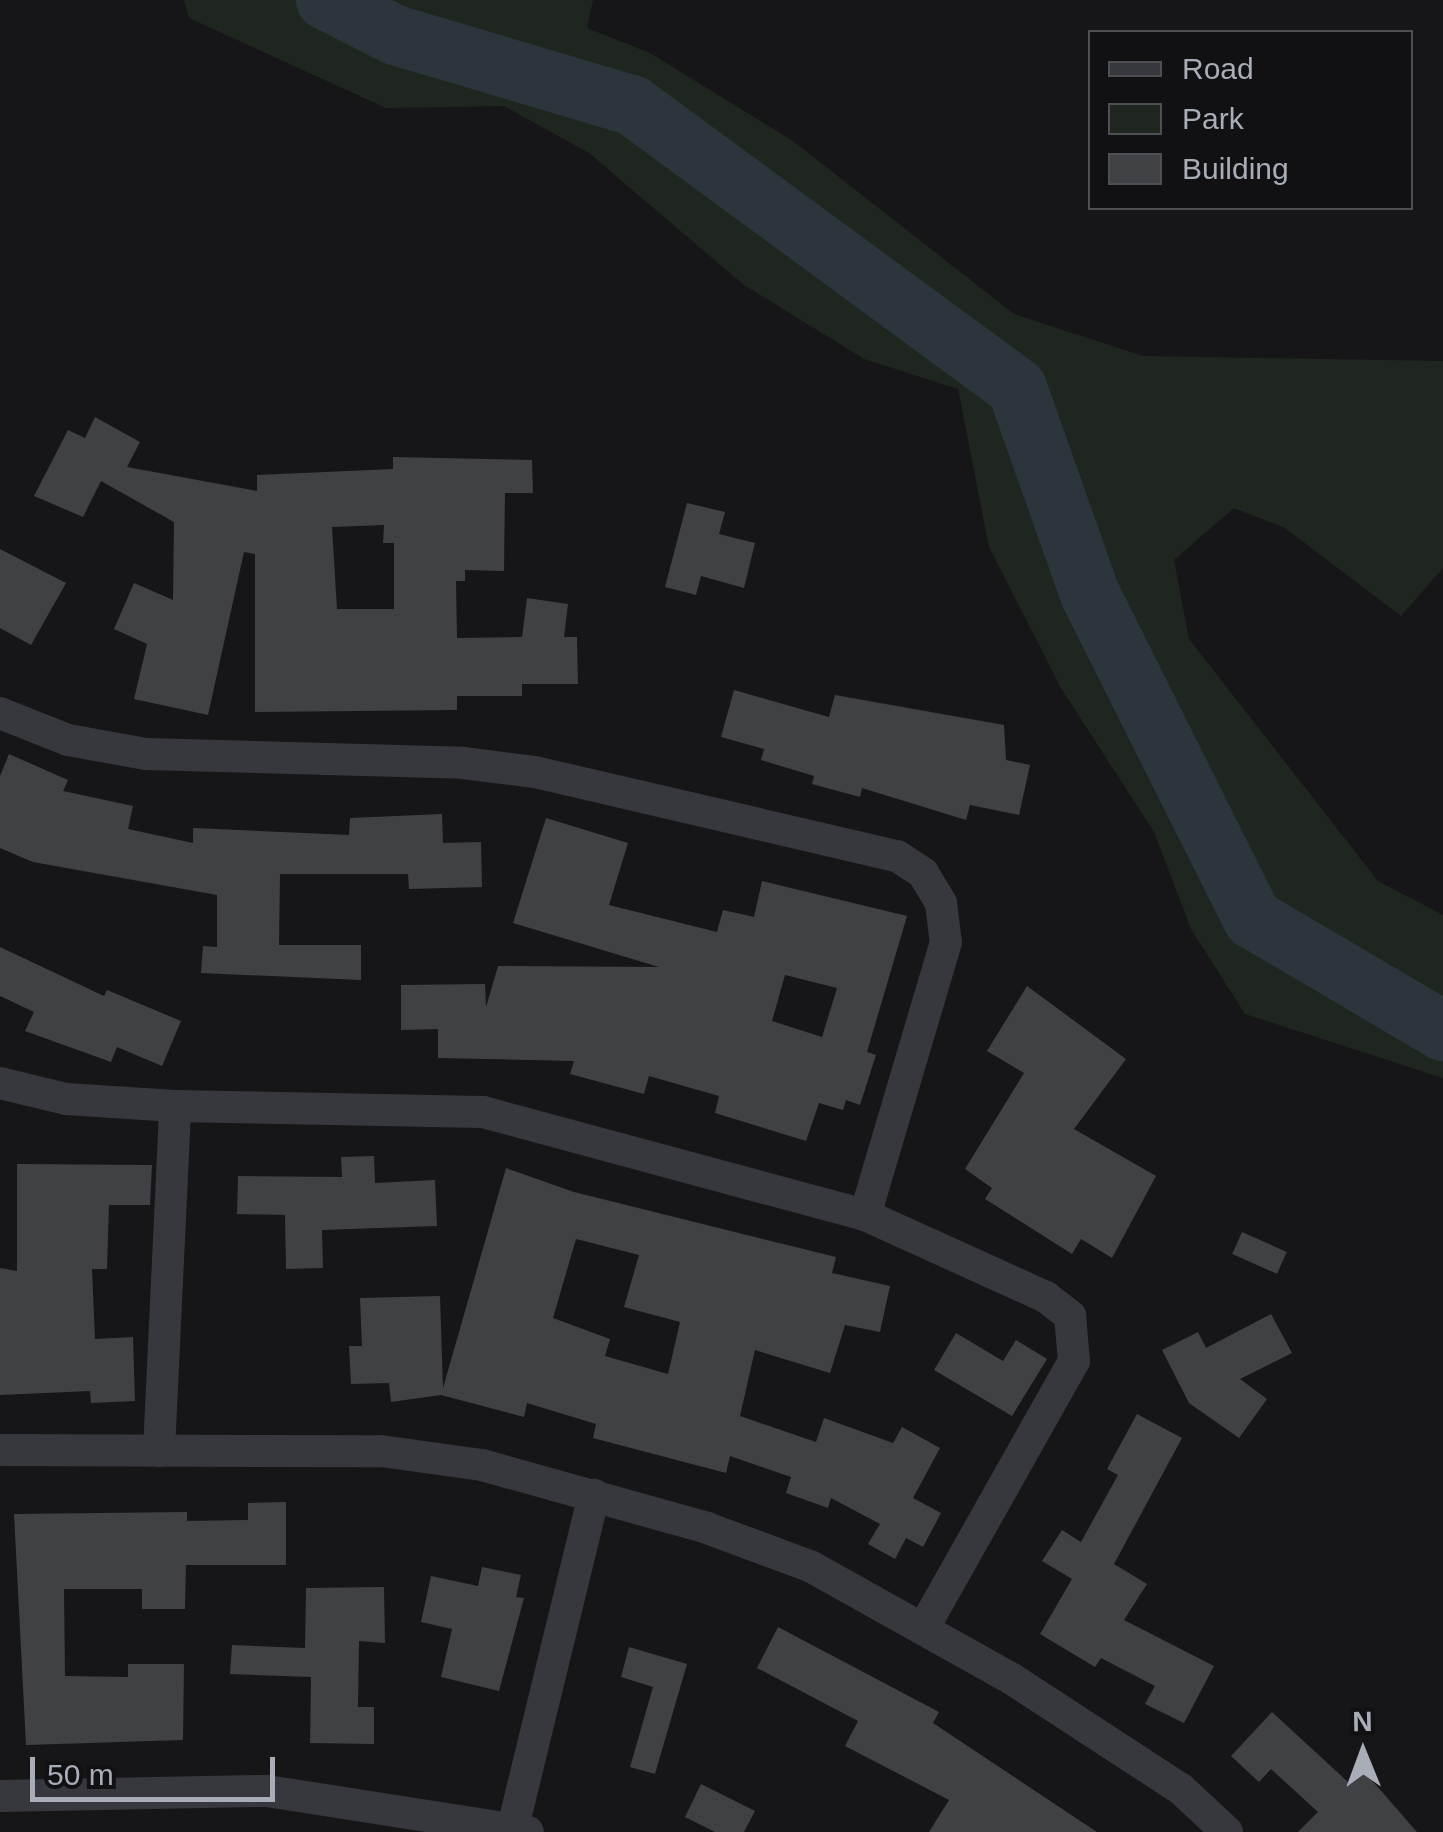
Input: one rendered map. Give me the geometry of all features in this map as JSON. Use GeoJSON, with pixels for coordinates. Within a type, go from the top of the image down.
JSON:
{"type":"FeatureCollection","features":[{"type":"Feature","properties":{"kind":"street"},"geometry":{"type":"LineString","coordinates":[[0,714],[68,740],[146,754],[463,763],[535,772],[897,856],[922,874],[940,903],[946,942],[865,1215]]}},
{"type":"Feature","properties":{"kind":"street"},"geometry":{"type":"LineString","coordinates":[[0,1083],[66,1100],[483,1112],[865,1215],[1046,1297],[1070,1316],[1076,1337],[1074,1361],[924,1627]]}},
{"type":"Feature","properties":{"kind":"street"},"geometry":{"type":"LineString","coordinates":[[159,1451],[175,1106]]}},
{"type":"Feature","properties":{"kind":"street"},"geometry":{"type":"LineString","coordinates":[[0,1450],[381,1451],[482,1465],[594,1495],[810,1566],[924,1627],[1108,1737],[1227,1832]]}},
{"type":"Feature","properties":{"kind":"street"},"geometry":{"type":"LineString","coordinates":[[0,1796],[267,1791],[520,1829],[594,1495]]}},
{"type":"Feature","properties":{"kind":"green space"},"geometry":{"type":"Polygon","coordinates":[[[184,0],[593,0],[587,28],[650,53],[793,141],[1014,314],[1143,356],[1443,361],[1443,568],[1401,616],[1285,528],[1234,508],[1174,560],[1189,639],[1378,881],[1443,915],[1443,1078],[1245,1014],[1191,929],[1154,832],[1061,688],[989,547],[958,389],[864,359],[744,285],[589,153],[504,106],[386,108],[189,18],[184,0]]]}},
{"type":"Feature","properties":{"kind":"building"},"geometry":{"type":"Polygon","coordinates":[[[95,417],[140,442],[127,467],[257,491],[257,475],[393,469],[393,457],[532,460],[533,493],[505,493],[504,571],[465,570],[465,581],[456,581],[457,638],[522,637],[527,598],[568,604],[564,637],[577,637],[578,684],[522,684],[522,696],[457,696],[457,710],[255,712],[255,554],[244,552],[208,715],[134,699],[147,644],[114,629],[134,583],[173,600],[174,522],[101,481],[83,517],[34,496],[68,430],[85,438],[95,417]],[[384,525],[332,527],[337,609],[394,609],[394,543],[383,543],[384,525]]]}},
{"type":"Feature","properties":{"kind":"building"},"geometry":{"type":"Polygon","coordinates":[[[687,503],[725,512],[719,534],[755,543],[744,588],[701,576],[696,595],[665,587],[687,503]]]}},
{"type":"Feature","properties":{"kind":"building"},"geometry":{"type":"Polygon","coordinates":[[[0,549],[66,583],[31,645],[0,628],[0,549]]]}},
{"type":"Feature","properties":{"kind":"building"},"geometry":{"type":"Polygon","coordinates":[[[734,690],[829,717],[835,695],[1004,725],[1006,760],[1030,765],[1019,815],[970,805],[966,820],[862,788],[860,797],[812,784],[814,776],[761,760],[764,749],[721,737],[734,690]]]}},
{"type":"Feature","properties":{"kind":"building"},"geometry":{"type":"Polygon","coordinates":[[[9,754],[68,780],[63,791],[133,806],[128,829],[193,843],[193,828],[349,835],[350,818],[442,814],[443,843],[481,842],[482,887],[409,889],[408,874],[280,874],[279,945],[361,945],[361,980],[201,973],[203,946],[217,947],[217,895],[33,862],[0,848],[0,776],[9,754]]]}},
{"type":"Feature","properties":{"kind":"building"},"geometry":{"type":"Polygon","coordinates":[[[546,818],[628,843],[609,905],[717,932],[723,910],[754,917],[762,881],[907,916],[867,1052],[876,1055],[860,1105],[846,1100],[843,1110],[819,1103],[806,1141],[715,1113],[719,1096],[649,1076],[644,1094],[570,1074],[574,1061],[438,1058],[438,1029],[401,1030],[401,985],[485,984],[486,1007],[498,966],[659,967],[513,923],[546,818]],[[785,975],[772,1021],[822,1037],[837,988],[785,975]]]}},
{"type":"Feature","properties":{"kind":"building"},"geometry":{"type":"Polygon","coordinates":[[[0,947],[104,996],[107,990],[181,1021],[162,1066],[117,1047],[111,1062],[25,1031],[34,1012],[0,996],[0,947]]]}},
{"type":"Feature","properties":{"kind":"building"},"geometry":{"type":"Polygon","coordinates":[[[1027,986],[1126,1059],[1074,1129],[1156,1176],[1112,1258],[1081,1239],[1072,1254],[985,1199],[992,1188],[965,1169],[1024,1073],[987,1051],[1027,986]]]}},
{"type":"Feature","properties":{"kind":"building"},"geometry":{"type":"Polygon","coordinates":[[[374,1156],[375,1183],[435,1180],[437,1226],[322,1230],[323,1268],[286,1269],[285,1215],[237,1214],[238,1176],[342,1177],[341,1157],[374,1156]]]}},
{"type":"Feature","properties":{"kind":"building"},"geometry":{"type":"Polygon","coordinates":[[[17,1164],[152,1165],[150,1205],[109,1205],[107,1269],[92,1269],[95,1339],[133,1337],[135,1401],[91,1403],[90,1391],[0,1395],[0,1268],[17,1271],[17,1164]]]}},
{"type":"Feature","properties":{"kind":"building"},"geometry":{"type":"Polygon","coordinates":[[[506,1168],[574,1192],[836,1257],[832,1273],[890,1286],[880,1332],[845,1325],[830,1373],[755,1350],[740,1416],[816,1442],[824,1418],[893,1443],[902,1427],[940,1448],[913,1498],[941,1513],[923,1547],[906,1538],[895,1559],[868,1544],[880,1524],[831,1498],[828,1508],[786,1493],[791,1477],[730,1456],[726,1473],[593,1438],[596,1424],[527,1403],[524,1417],[441,1395],[391,1402],[389,1383],[351,1384],[349,1346],[362,1346],[360,1298],[440,1296],[443,1388],[506,1168]],[[576,1239],[553,1318],[610,1339],[605,1356],[668,1374],[680,1322],[624,1307],[639,1255],[576,1239]]]}},
{"type":"Feature","properties":{"kind":"building"},"geometry":{"type":"Polygon","coordinates":[[[1242,1232],[1287,1252],[1277,1274],[1232,1254],[1242,1232]]]}},
{"type":"Feature","properties":{"kind":"building"},"geometry":{"type":"Polygon","coordinates":[[[1271,1314],[1292,1353],[1240,1379],[1267,1399],[1239,1438],[1189,1403],[1162,1350],[1198,1332],[1206,1348],[1271,1314]]]}},
{"type":"Feature","properties":{"kind":"building"},"geometry":{"type":"Polygon","coordinates":[[[956,1333],[1003,1361],[1016,1340],[1047,1359],[1012,1416],[934,1370],[956,1333]]]}},
{"type":"Feature","properties":{"kind":"building"},"geometry":{"type":"Polygon","coordinates":[[[1137,1414],[1182,1438],[1114,1564],[1147,1584],[1124,1620],[1214,1666],[1184,1723],[1145,1704],[1155,1686],[1101,1658],[1095,1667],[1040,1634],[1072,1579],[1042,1561],[1062,1530],[1081,1542],[1118,1475],[1107,1469],[1137,1414]]]}},
{"type":"Feature","properties":{"kind":"building"},"geometry":{"type":"Polygon","coordinates":[[[286,1502],[286,1565],[186,1565],[185,1609],[142,1609],[142,1589],[64,1589],[65,1676],[128,1677],[128,1664],[184,1664],[183,1740],[26,1745],[14,1514],[187,1512],[187,1521],[248,1520],[248,1503],[286,1502]]]}},
{"type":"Feature","properties":{"kind":"building"},"geometry":{"type":"Polygon","coordinates":[[[482,1567],[521,1575],[516,1597],[524,1598],[499,1691],[441,1677],[452,1629],[421,1622],[431,1576],[478,1586],[482,1567]]]}},
{"type":"Feature","properties":{"kind":"building"},"geometry":{"type":"Polygon","coordinates":[[[384,1587],[385,1643],[359,1641],[358,1707],[374,1707],[374,1744],[310,1743],[311,1677],[230,1674],[232,1645],[305,1648],[306,1588],[384,1587]]]}},
{"type":"Feature","properties":{"kind":"building"},"geometry":{"type":"Polygon","coordinates":[[[778,1627],[939,1712],[933,1723],[1097,1832],[929,1832],[949,1800],[845,1746],[858,1721],[757,1668],[778,1627]]]}},
{"type":"Feature","properties":{"kind":"building"},"geometry":{"type":"Polygon","coordinates":[[[629,1647],[687,1664],[655,1774],[630,1767],[653,1687],[621,1677],[629,1647]]]}},
{"type":"Feature","properties":{"kind":"building"},"geometry":{"type":"Polygon","coordinates":[[[1272,1712],[1348,1782],[1362,1769],[1417,1832],[1298,1832],[1318,1812],[1271,1769],[1259,1782],[1231,1756],[1272,1712]]]}},
{"type":"Feature","properties":{"kind":"building"},"geometry":{"type":"Polygon","coordinates":[[[701,1784],[755,1811],[744,1832],[715,1832],[685,1817],[701,1784]]]}},
{"type":"Feature","properties":{"kind":"waterway"},"geometry":{"type":"LineString","coordinates":[[326,0],[395,35],[632,105],[1017,388],[1090,594],[1253,919],[1443,1031]]}}]}
